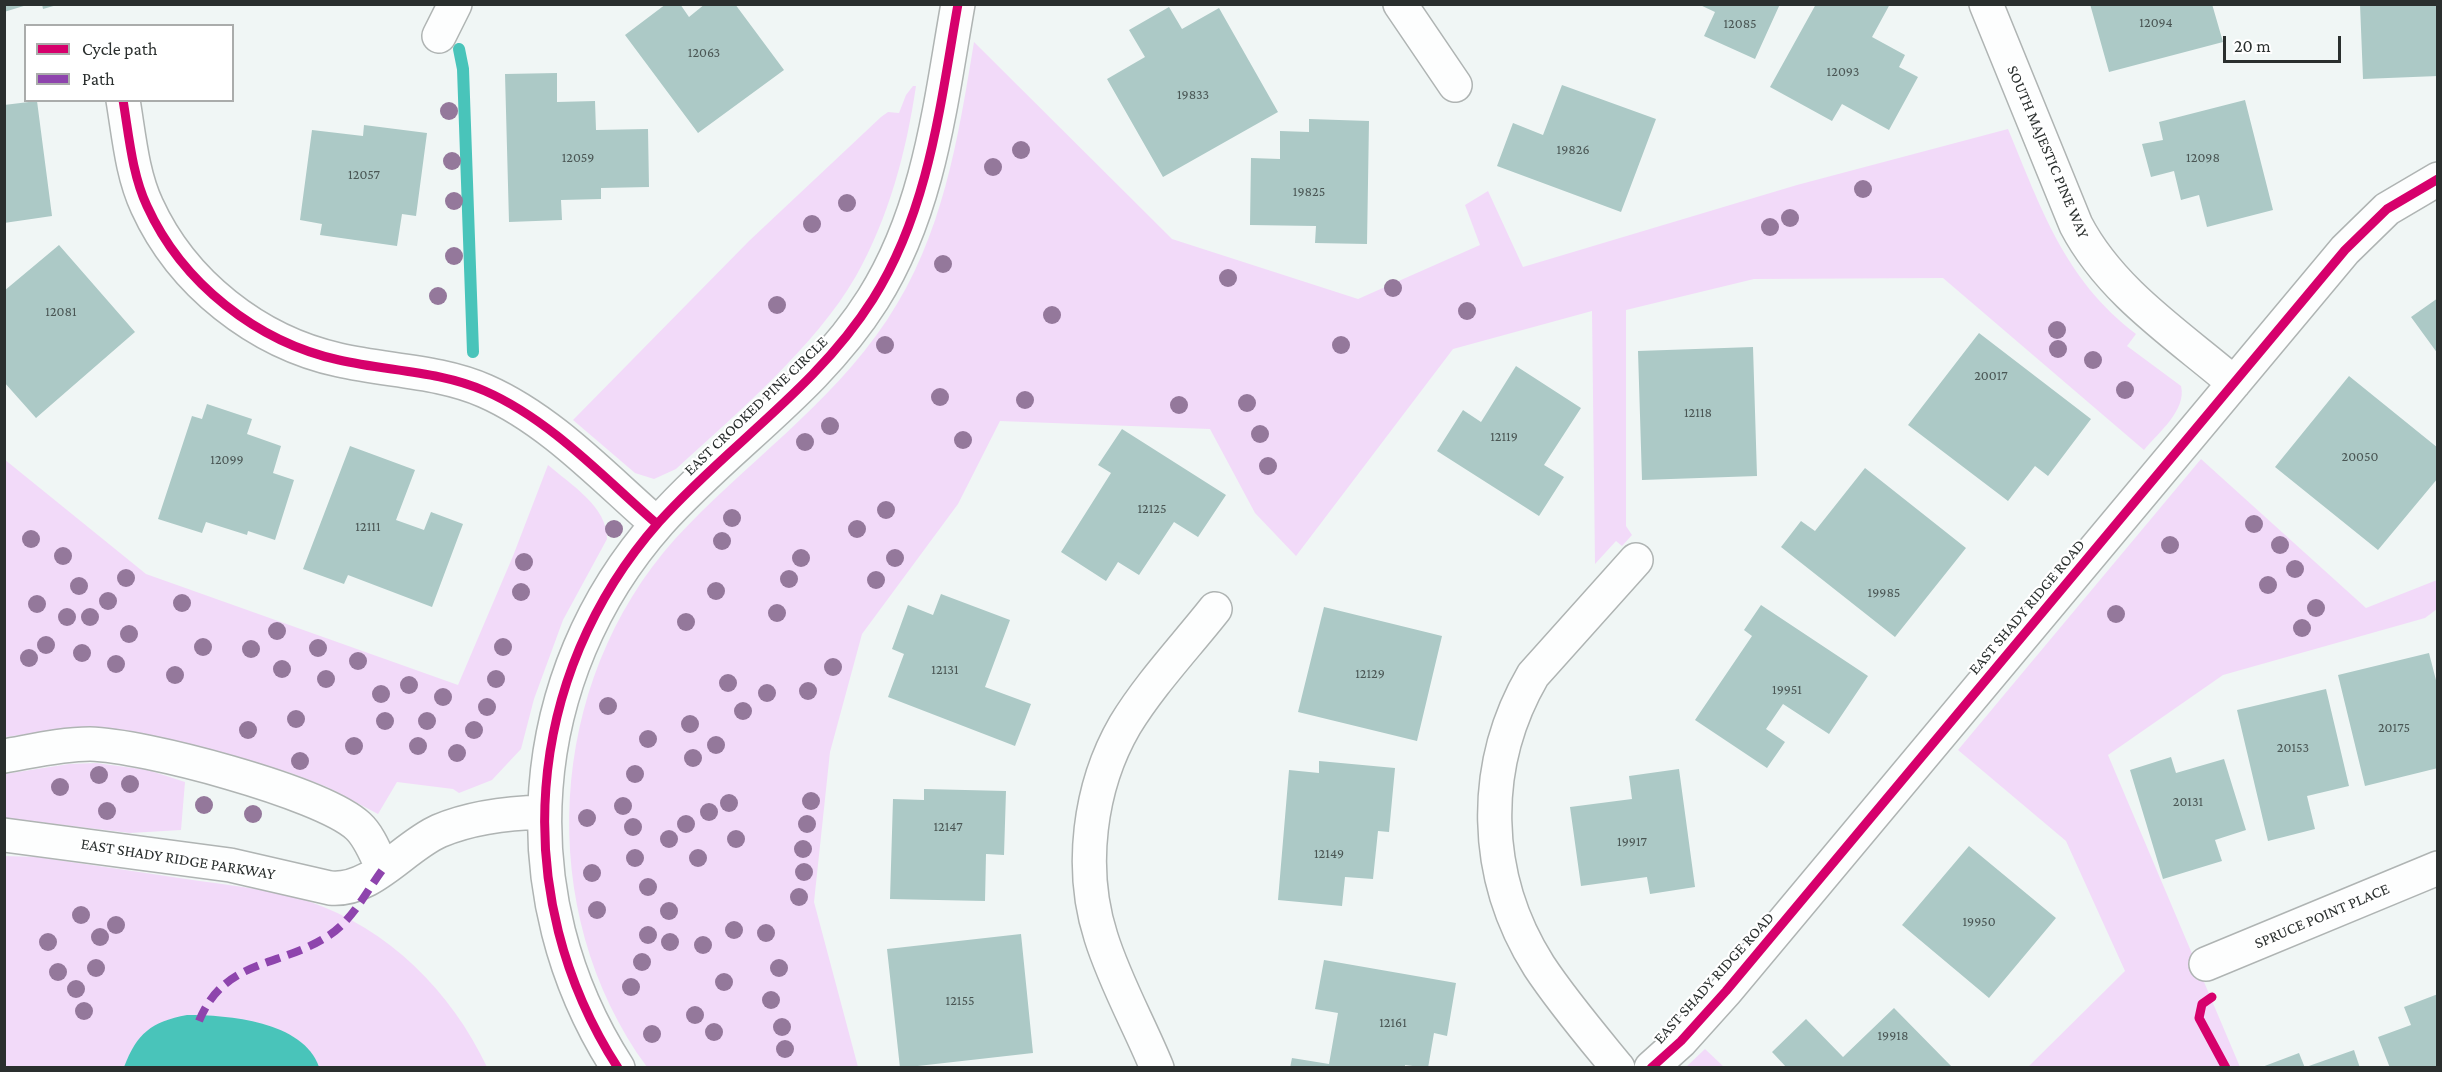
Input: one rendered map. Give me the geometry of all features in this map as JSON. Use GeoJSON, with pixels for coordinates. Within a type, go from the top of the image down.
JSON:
{"type":"FeatureCollection","features":[{"type":"Feature","properties":{"kind":"street"},"geometry":{"type":"LineString","coordinates":[[439,36],[455,4]]}},
{"type":"Feature","properties":{"kind":"street","name":"EAST CROOKED PINE CIRCLE"},"geometry":{"type":"LineString","coordinates":[[543,812],[551,740],[576,660],[614,583],[657,524],[824,363],[855,326],[883,283],[905,239],[923,187],[958,4]]}},
{"type":"Feature","properties":{"kind":"street"},"geometry":{"type":"LineString","coordinates":[[1400,4],[1455,85]]}},
{"type":"Feature","properties":{"kind":"street","name":"SOUTH MAJESTIC PINE WAY"},"geometry":{"type":"LineString","coordinates":[[1986,4],[2082,237],[2104,268],[2126,292],[2234,383]]}},
{"type":"Feature","properties":{"kind":"street"},"geometry":{"type":"LineString","coordinates":[[123,102],[134,165],[147,206],[189,271],[226,306],[266,332],[309,352],[336,360],[458,382],[496,396],[547,428],[657,524]]}},
{"type":"Feature","properties":{"kind":"street","name":"EAST SHADY RIDGE ROAD"},"geometry":{"type":"LineString","coordinates":[[1652,1068],[1681,1041],[1726,991],[2366,228],[2399,201],[2438,179]]}},
{"type":"Feature","properties":{"kind":"street"},"geometry":{"type":"LineString","coordinates":[[1618,1068],[1549,980],[1518,926],[1500,871],[1493,814],[1501,750],[1520,696],[1540,664],[1636,560]]}},
{"type":"Feature","properties":{"kind":"street"},"geometry":{"type":"LineString","coordinates":[[1157,1068],[1098,926],[1090,878],[1092,826],[1106,766],[1126,725],[1215,609]]}},
{"type":"Feature","properties":{"kind":"street"},"geometry":{"type":"LineString","coordinates":[[4,756],[65,746],[113,746],[145,752],[271,786],[322,805],[358,826],[370,842],[383,869]]}},
{"type":"Feature","properties":{"kind":"street"},"geometry":{"type":"LineString","coordinates":[[543,812],[551,890],[569,966],[587,1013],[618,1068]]}},
{"type":"Feature","properties":{"kind":"street","name":"EAST SHADY RIDGE PARKWAY"},"geometry":{"type":"LineString","coordinates":[[4,835],[230,865],[330,888],[345,888],[383,869],[425,838],[454,825],[499,815],[543,812]]}},
{"type":"Feature","properties":{"kind":"street","name":"SPRUCE POINT PLACE"},"geometry":{"type":"LineString","coordinates":[[2206,964],[2438,868]]}},
{"type":"Feature","properties":{"kind":"path"},"geometry":{"type":"LineString","coordinates":[[2212,997],[2202,1004],[2199,1018],[2226,1068]]}},
{"type":"Feature","properties":{"kind":"shaded area"},"geometry":{"type":"Polygon","coordinates":[[[974,42],[1172,239],[1358,299],[1480,245],[1465,205],[1488,191],[1523,267],[1797,185],[2008,129],[2044,214],[2073,266],[2090,290],[2111,313],[2136,334],[2127,346],[2181,386],[2180,404],[2170,421],[2144,450],[1943,278],[1754,279],[1626,310],[1626,526],[1632,535],[1622,546],[1616,541],[1595,564],[1592,311],[1453,349],[1296,556],[1255,513],[1210,429],[1000,421],[958,504],[862,634],[830,752],[814,902],[858,1067],[647,1067],[610,1005],[585,939],[572,869],[570,798],[579,728],[600,660],[632,597],[675,539],[840,380],[887,320],[922,255],[946,186],[962,115],[974,42]]]}},
{"type":"Feature","properties":{"kind":"shaded area"},"geometry":{"type":"Polygon","coordinates":[[[913,86],[916,86],[907,136],[895,184],[868,254],[839,302],[774,378],[676,469],[654,479],[635,473],[573,420],[749,241],[881,117],[888,112],[899,113],[906,95],[913,86]]]}},
{"type":"Feature","properties":{"kind":"shaded area"},"geometry":{"type":"Polygon","coordinates":[[[4,459],[146,574],[458,685],[513,556],[548,465],[577,488],[595,507],[606,527],[607,539],[563,620],[534,699],[521,749],[492,780],[459,793],[453,789],[397,782],[378,814],[327,787],[288,772],[84,727],[5,737],[4,459]]]}},
{"type":"Feature","properties":{"kind":"shaded area"},"geometry":{"type":"Polygon","coordinates":[[[2201,459],[2366,608],[2437,580],[2437,609],[2425,618],[2223,675],[2108,755],[2240,1067],[2028,1067],[2125,971],[2066,841],[1958,750],[2201,459]]]}},
{"type":"Feature","properties":{"kind":"shaded area"},"geometry":{"type":"Polygon","coordinates":[[[96,763],[148,770],[185,782],[181,830],[130,833],[5,818],[5,774],[69,764],[96,763]]]}},
{"type":"Feature","properties":{"kind":"shaded area"},"geometry":{"type":"Polygon","coordinates":[[[4,856],[37,857],[263,890],[308,901],[337,913],[365,928],[391,946],[436,988],[472,1039],[487,1067],[5,1067],[4,856]]]}},
{"type":"Feature","properties":{"kind":"shaded area"},"geometry":{"type":"Polygon","coordinates":[[[1705,1049],[1724,1067],[1686,1067],[1705,1049]]]}},
{"type":"Feature","properties":{"kind":"water"},"geometry":{"type":"Polygon","coordinates":[[[187,1015],[243,1019],[281,1030],[297,1039],[310,1052],[319,1067],[124,1067],[134,1046],[147,1031],[164,1021],[187,1015]]]}},
{"type":"Feature","properties":{"kind":"building"},"geometry":{"type":"Polygon","coordinates":[[[4,4],[27,4],[27,5],[4,12],[4,4]]]}},
{"type":"Feature","properties":{"kind":"building"},"geometry":{"type":"Polygon","coordinates":[[[42,4],[57,4],[57,5],[43,9],[42,4]]]}},
{"type":"Feature","properties":{"kind":"building"},"geometry":{"type":"Polygon","coordinates":[[[666,4],[680,4],[689,17],[705,4],[735,4],[784,70],[698,133],[625,35],[666,4]]]}},
{"type":"Feature","properties":{"kind":"building"},"geometry":{"type":"Polygon","coordinates":[[[1698,4],[1780,4],[1755,59],[1704,36],[1715,12],[1698,4]]]}},
{"type":"Feature","properties":{"kind":"building"},"geometry":{"type":"Polygon","coordinates":[[[1816,4],[1890,4],[1872,37],[1905,55],[1899,67],[1918,77],[1889,130],[1842,104],[1832,121],[1770,87],[1816,4]]]}},
{"type":"Feature","properties":{"kind":"building"},"geometry":{"type":"Polygon","coordinates":[[[2090,4],[2212,4],[2223,42],[2109,72],[2090,4]]]}},
{"type":"Feature","properties":{"kind":"building"},"geometry":{"type":"Polygon","coordinates":[[[2360,4],[2438,4],[2438,76],[2363,79],[2360,4]]]}},
{"type":"Feature","properties":{"kind":"building"},"geometry":{"type":"Polygon","coordinates":[[[1169,7],[1182,29],[1219,8],[1278,112],[1163,177],[1107,79],[1145,57],[1129,30],[1169,7]]]}},
{"type":"Feature","properties":{"kind":"building"},"geometry":{"type":"Polygon","coordinates":[[[557,73],[557,102],[595,101],[596,130],[648,129],[649,187],[601,188],[601,199],[561,200],[562,220],[509,222],[505,74],[557,73]]]}},
{"type":"Feature","properties":{"kind":"building"},"geometry":{"type":"Polygon","coordinates":[[[1562,85],[1656,119],[1621,212],[1497,166],[1513,123],[1543,135],[1562,85]]]}},
{"type":"Feature","properties":{"kind":"building"},"geometry":{"type":"Polygon","coordinates":[[[2245,100],[2273,210],[2207,227],[2199,195],[2181,200],[2174,171],[2151,177],[2142,144],[2163,140],[2159,122],[2245,100]]]}},
{"type":"Feature","properties":{"kind":"building"},"geometry":{"type":"Polygon","coordinates":[[[37,102],[52,216],[4,223],[4,105],[37,102]]]}},
{"type":"Feature","properties":{"kind":"building"},"geometry":{"type":"Polygon","coordinates":[[[1309,119],[1369,121],[1367,244],[1315,243],[1316,226],[1250,225],[1251,158],[1280,159],[1280,131],[1309,132],[1309,119]]]}},
{"type":"Feature","properties":{"kind":"building"},"geometry":{"type":"Polygon","coordinates":[[[364,125],[427,133],[416,216],[402,214],[397,246],[320,235],[322,224],[300,220],[312,130],[363,136],[364,125]]]}},
{"type":"Feature","properties":{"kind":"building"},"geometry":{"type":"Polygon","coordinates":[[[59,245],[135,332],[36,418],[4,382],[4,291],[59,245]]]}},
{"type":"Feature","properties":{"kind":"building"},"geometry":{"type":"Polygon","coordinates":[[[2438,298],[2438,354],[2411,317],[2438,298]]]}},
{"type":"Feature","properties":{"kind":"building"},"geometry":{"type":"Polygon","coordinates":[[[1979,333],[2091,419],[2048,476],[2035,466],[2008,501],[1908,425],[1979,333]]]}},
{"type":"Feature","properties":{"kind":"building"},"geometry":{"type":"Polygon","coordinates":[[[1753,347],[1757,476],[1642,480],[1638,351],[1753,347]]]}},
{"type":"Feature","properties":{"kind":"building"},"geometry":{"type":"Polygon","coordinates":[[[1516,366],[1581,408],[1544,465],[1564,477],[1539,516],[1437,451],[1463,410],[1481,422],[1516,366]]]}},
{"type":"Feature","properties":{"kind":"building"},"geometry":{"type":"Polygon","coordinates":[[[2349,376],[2438,448],[2438,478],[2378,550],[2275,467],[2349,376]]]}},
{"type":"Feature","properties":{"kind":"building"},"geometry":{"type":"Polygon","coordinates":[[[207,404],[252,419],[247,434],[281,446],[273,473],[294,480],[275,540],[248,531],[247,535],[206,522],[202,533],[158,519],[192,416],[202,419],[207,404]]]}},
{"type":"Feature","properties":{"kind":"building"},"geometry":{"type":"Polygon","coordinates":[[[1122,429],[1226,495],[1198,537],[1174,522],[1139,575],[1118,562],[1106,581],[1061,552],[1111,473],[1098,465],[1122,429]]]}},
{"type":"Feature","properties":{"kind":"building"},"geometry":{"type":"Polygon","coordinates":[[[350,446],[415,470],[396,520],[424,530],[431,512],[463,524],[432,607],[348,575],[344,584],[303,569],[350,446]]]}},
{"type":"Feature","properties":{"kind":"building"},"geometry":{"type":"Polygon","coordinates":[[[1865,468],[1966,548],[1895,637],[1781,547],[1801,521],[1815,531],[1865,468]]]}},
{"type":"Feature","properties":{"kind":"building"},"geometry":{"type":"Polygon","coordinates":[[[941,594],[1010,620],[985,687],[1031,704],[1015,746],[888,697],[904,654],[892,649],[908,605],[933,615],[941,594]]]}},
{"type":"Feature","properties":{"kind":"building"},"geometry":{"type":"Polygon","coordinates":[[[1761,605],[1868,676],[1829,734],[1783,704],[1766,729],[1785,742],[1767,768],[1695,720],[1752,636],[1744,630],[1761,605]]]}},
{"type":"Feature","properties":{"kind":"building"},"geometry":{"type":"Polygon","coordinates":[[[1324,607],[1442,636],[1417,741],[1298,712],[1324,607]]]}},
{"type":"Feature","properties":{"kind":"building"},"geometry":{"type":"Polygon","coordinates":[[[2429,653],[2438,688],[2438,768],[2365,786],[2338,675],[2429,653]]]}},
{"type":"Feature","properties":{"kind":"building"},"geometry":{"type":"Polygon","coordinates":[[[2326,689],[2349,786],[2307,796],[2315,829],[2268,841],[2237,710],[2326,689]]]}},
{"type":"Feature","properties":{"kind":"building"},"geometry":{"type":"Polygon","coordinates":[[[2171,757],[2176,773],[2224,759],[2246,830],[2215,840],[2222,861],[2163,879],[2130,770],[2171,757]]]}},
{"type":"Feature","properties":{"kind":"building"},"geometry":{"type":"Polygon","coordinates":[[[1319,761],[1395,768],[1389,832],[1378,831],[1373,879],[1345,877],[1342,906],[1278,900],[1289,770],[1319,773],[1319,761]]]}},
{"type":"Feature","properties":{"kind":"building"},"geometry":{"type":"Polygon","coordinates":[[[1679,769],[1695,887],[1650,894],[1647,877],[1581,886],[1570,807],[1632,799],[1629,776],[1679,769]]]}},
{"type":"Feature","properties":{"kind":"building"},"geometry":{"type":"Polygon","coordinates":[[[924,789],[1006,791],[1004,855],[986,854],[985,901],[890,899],[893,799],[924,800],[924,789]]]}},
{"type":"Feature","properties":{"kind":"building"},"geometry":{"type":"Polygon","coordinates":[[[1969,846],[2056,918],[1989,998],[1902,925],[1969,846]]]}},
{"type":"Feature","properties":{"kind":"building"},"geometry":{"type":"Polygon","coordinates":[[[1021,934],[1033,1053],[900,1068],[887,949],[1021,934]]]}},
{"type":"Feature","properties":{"kind":"building"},"geometry":{"type":"Polygon","coordinates":[[[1324,960],[1456,983],[1447,1036],[1434,1033],[1428,1068],[1405,1065],[1405,1068],[1290,1068],[1292,1058],[1329,1064],[1338,1013],[1315,1009],[1324,960]]]}},
{"type":"Feature","properties":{"kind":"building"},"geometry":{"type":"Polygon","coordinates":[[[2438,994],[2438,1068],[2390,1068],[2378,1037],[2411,1025],[2404,1007],[2438,994]]]}},
{"type":"Feature","properties":{"kind":"building"},"geometry":{"type":"Polygon","coordinates":[[[1894,1008],[1953,1068],[1787,1068],[1772,1052],[1806,1019],[1843,1057],[1894,1008]]]}},
{"type":"Feature","properties":{"kind":"building"},"geometry":{"type":"Polygon","coordinates":[[[2354,1050],[2360,1068],[2306,1068],[2306,1067],[2354,1050]]]}},
{"type":"Feature","properties":{"kind":"building"},"geometry":{"type":"Polygon","coordinates":[[[2299,1053],[2305,1068],[2262,1068],[2262,1067],[2299,1053]]]}},
{"type":"Feature","properties":{"kind":"waterway"},"geometry":{"type":"LineString","coordinates":[[459,49],[463,69],[473,352]]}},
{"type":"Feature","properties":{"kind":"marked path"},"geometry":{"type":"LineString","coordinates":[[199,1021],[210,1001],[223,986],[238,975],[309,946],[337,930],[383,869]]}},
{"type":"Feature","properties":{"kind":"cycle path"},"geometry":{"type":"LineString","coordinates":[[618,1068],[582,1001],[558,932],[546,860],[546,788],[557,717],[580,648],[614,583],[659,522],[826,361],[873,299],[892,265],[920,193],[938,119],[958,4]]}},
{"type":"Feature","properties":{"kind":"cycle path"},"geometry":{"type":"LineString","coordinates":[[123,102],[134,168],[147,206],[162,234],[180,260],[225,305],[251,324],[309,351],[357,364],[450,379],[468,384],[509,403],[576,451],[657,524]]}},
{"type":"Feature","properties":{"kind":"cycle path"},"geometry":{"type":"LineString","coordinates":[[1651,1068],[1681,1041],[1726,991],[2345,250],[2387,209],[2438,179]]}},
{"type":"Feature","properties":{"kind":"cycle path"},"geometry":{"type":"LineString","coordinates":[[2212,997],[2202,1004],[2199,1018],[2226,1068]]}}]}
